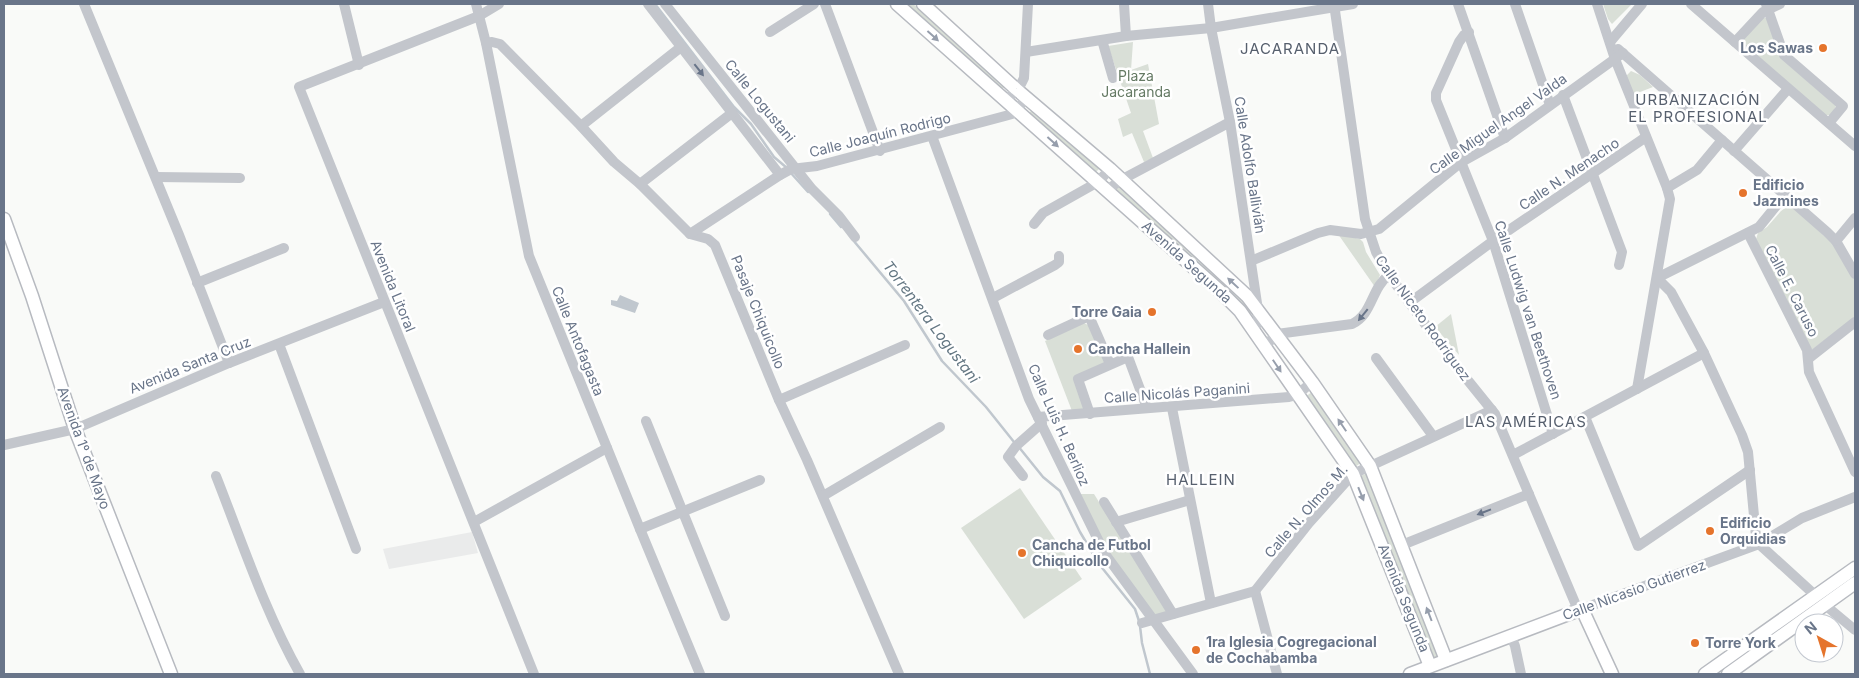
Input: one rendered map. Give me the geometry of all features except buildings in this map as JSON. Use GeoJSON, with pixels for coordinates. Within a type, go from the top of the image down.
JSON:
{"type":"FeatureCollection","features":[{"type":"Feature","properties":{"kind":"main road","name":"Avenida Segunda"},"geometry":{"type":"LineString","coordinates":[[897,4],[1220,291],[1240,311],[1353,474],[1430,666]]}},
{"type":"Feature","properties":{"kind":"main road","name":"Avenida Segunda"},"geometry":{"type":"LineString","coordinates":[[923,4],[1016,89],[1110,169],[1247,296],[1312,382],[1370,466],[1446,660]]}},
{"type":"Feature","properties":{"kind":"main road","name":"Avenida 1º de Mayo"},"geometry":{"type":"LineString","coordinates":[[4,219],[32,296],[75,429],[171,674]]}},
{"type":"Feature","properties":{"kind":"main road"},"geometry":{"type":"LineString","coordinates":[[1728,674],[1820,600],[1855,568]]}},
{"type":"Feature","properties":{"kind":"main road"},"geometry":{"type":"LineString","coordinates":[[1705,674],[1820,600],[1855,583]]}},
{"type":"Feature","properties":{"kind":"main road","name":"Calle Nicasio Gutierrez"},"geometry":{"type":"LineString","coordinates":[[1410,674],[1580,610]]}},
{"type":"Feature","properties":{"kind":"main road","name":"Calle Niceto Rodríguez"},"geometry":{"type":"LineString","coordinates":[[1580,610],[1612,674]]}},
{"type":"Feature","properties":{"kind":"street"},"geometry":{"type":"LineString","coordinates":[[84,4],[156,177],[229,363]]}},
{"type":"Feature","properties":{"kind":"street"},"geometry":{"type":"LineString","coordinates":[[344,4],[359,64]]}},
{"type":"Feature","properties":{"kind":"street","name":"Calle Antofagasta"},"geometry":{"type":"LineString","coordinates":[[476,4],[486,43],[529,256],[700,674]]}},
{"type":"Feature","properties":{"kind":"street","name":"Avenida Litoral"},"geometry":{"type":"LineString","coordinates":[[499,4],[479,16],[299,87],[534,674]]}},
{"type":"Feature","properties":{"kind":"street","name":"Calle Logustani"},"geometry":{"type":"LineString","coordinates":[[648,4],[732,113],[788,171],[812,189],[839,216],[855,237]]}},
{"type":"Feature","properties":{"kind":"street","name":"Calle Logustani"},"geometry":{"type":"LineString","coordinates":[[665,4],[788,171]]}},
{"type":"Feature","properties":{"kind":"street"},"geometry":{"type":"LineString","coordinates":[[770,32],[814,4]]}},
{"type":"Feature","properties":{"kind":"street"},"geometry":{"type":"LineString","coordinates":[[826,4],[880,151]]}},
{"type":"Feature","properties":{"kind":"street"},"geometry":{"type":"LineString","coordinates":[[1006,100],[1024,78],[1028,4]]}},
{"type":"Feature","properties":{"kind":"street"},"geometry":{"type":"LineString","coordinates":[[1124,4],[1126,36]]}},
{"type":"Feature","properties":{"kind":"street","name":"Calle Adolfo Ballivián"},"geometry":{"type":"LineString","coordinates":[[1208,4],[1230,122],[1258,310],[1258,323],[1252,329]]}},
{"type":"Feature","properties":{"kind":"street"},"geometry":{"type":"LineString","coordinates":[[1026,52],[1126,36],[1211,28],[1335,5],[1353,4]]}},
{"type":"Feature","properties":{"kind":"street"},"geometry":{"type":"LineString","coordinates":[[1458,4],[1506,138]]}},
{"type":"Feature","properties":{"kind":"street"},"geometry":{"type":"LineString","coordinates":[[1515,4],[1550,105]]}},
{"type":"Feature","properties":{"kind":"street"},"geometry":{"type":"LineString","coordinates":[[1597,4],[1610,42],[1619,56],[1646,137],[1670,199],[1637,389]]}},
{"type":"Feature","properties":{"kind":"street"},"geometry":{"type":"LineString","coordinates":[[1610,42],[1642,4]]}},
{"type":"Feature","properties":{"kind":"street"},"geometry":{"type":"LineString","coordinates":[[1690,4],[1855,146]]}},
{"type":"Feature","properties":{"kind":"street"},"geometry":{"type":"LineString","coordinates":[[1735,42],[1767,6],[1780,4]]}},
{"type":"Feature","properties":{"kind":"street","name":"Calle Niceto Rodríguez"},"geometry":{"type":"LineString","coordinates":[[1335,5],[1365,219],[1376,252],[1389,275],[1409,303],[1492,410],[1580,610]]}},
{"type":"Feature","properties":{"kind":"street"},"geometry":{"type":"LineString","coordinates":[[1767,6],[1784,56],[1843,106],[1829,124]]}},
{"type":"Feature","properties":{"kind":"street","name":"Calle Ludwig van Beethoven"},"geometry":{"type":"LineString","coordinates":[[1469,32],[1459,42],[1436,93],[1436,100],[1460,163],[1493,240],[1553,434]]}},
{"type":"Feature","properties":{"kind":"street"},"geometry":{"type":"LineString","coordinates":[[1102,40],[1113,78]]}},
{"type":"Feature","properties":{"kind":"street","name":"Pasaje Chiquicollo"},"geometry":{"type":"LineString","coordinates":[[486,43],[500,44],[614,162],[640,184],[690,234],[708,239],[716,245],[778,400],[823,496],[899,674]]}},
{"type":"Feature","properties":{"kind":"street"},"geometry":{"type":"LineString","coordinates":[[581,126],[680,47]]}},
{"type":"Feature","properties":{"kind":"street"},"geometry":{"type":"LineString","coordinates":[[1619,56],[1722,140],[1836,241],[1855,274]]}},
{"type":"Feature","properties":{"kind":"street","name":"Calle Miguel Angel Valda"},"geometry":{"type":"LineString","coordinates":[[1251,260],[1330,230],[1361,234],[1379,230],[1460,163],[1506,138],[1619,56]]}},
{"type":"Feature","properties":{"kind":"street"},"geometry":{"type":"LineString","coordinates":[[1734,151],[1788,89]]}},
{"type":"Feature","properties":{"kind":"street"},"geometry":{"type":"LineString","coordinates":[[1563,95],[1622,252],[1619,265]]}},
{"type":"Feature","properties":{"kind":"street","name":"Calle Joaquín Rodrigo"},"geometry":{"type":"LineString","coordinates":[[690,234],[788,171],[880,151],[1012,114],[1027,98]]}},
{"type":"Feature","properties":{"kind":"street"},"geometry":{"type":"LineString","coordinates":[[640,184],[732,113]]}},
{"type":"Feature","properties":{"kind":"street"},"geometry":{"type":"LineString","coordinates":[[1034,224],[1043,213],[1102,186],[1121,180],[1230,122]]}},
{"type":"Feature","properties":{"kind":"street","name":"Calle Luis H. Berlioz"},"geometry":{"type":"LineString","coordinates":[[932,136],[1029,399],[1105,554],[1193,674]]}},
{"type":"Feature","properties":{"kind":"street","name":"Calle N. Menacho"},"geometry":{"type":"LineString","coordinates":[[1409,303],[1493,240],[1646,137]]}},
{"type":"Feature","properties":{"kind":"street"},"geometry":{"type":"LineString","coordinates":[[1667,188],[1697,170],[1722,140]]}},
{"type":"Feature","properties":{"kind":"street"},"geometry":{"type":"LineString","coordinates":[[1102,186],[1110,169]]}},
{"type":"Feature","properties":{"kind":"street"},"geometry":{"type":"LineString","coordinates":[[156,177],[240,178]]}},
{"type":"Feature","properties":{"kind":"street"},"geometry":{"type":"LineString","coordinates":[[1657,278],[1759,227],[1785,195]]}},
{"type":"Feature","properties":{"kind":"street"},"geometry":{"type":"LineString","coordinates":[[1836,241],[1855,218]]}},
{"type":"Feature","properties":{"kind":"street","name":"Calle E. Caruso"},"geometry":{"type":"LineString","coordinates":[[1748,234],[1807,350],[1809,372],[1855,472]]}},
{"type":"Feature","properties":{"kind":"street"},"geometry":{"type":"LineString","coordinates":[[197,283],[284,248]]}},
{"type":"Feature","properties":{"kind":"street"},"geometry":{"type":"LineString","coordinates":[[993,298],[1055,265],[1059,262],[1059,256]]}},
{"type":"Feature","properties":{"kind":"street"},"geometry":{"type":"LineString","coordinates":[[1264,346],[1277,334],[1352,324],[1360,320],[1365,316],[1381,281],[1389,275]]}},
{"type":"Feature","properties":{"kind":"street"},"geometry":{"type":"LineString","coordinates":[[1657,278],[1671,292],[1704,353],[1742,435],[1748,452],[1756,537],[1759,544],[1855,630]]}},
{"type":"Feature","properties":{"kind":"street","name":"Avenida Santa Cruz"},"geometry":{"type":"LineString","coordinates":[[4,445],[75,429],[229,363],[384,302]]}},
{"type":"Feature","properties":{"kind":"street"},"geometry":{"type":"LineString","coordinates":[[1048,335],[1089,316],[1110,364]]}},
{"type":"Feature","properties":{"kind":"street"},"geometry":{"type":"LineString","coordinates":[[1808,359],[1855,322]]}},
{"type":"Feature","properties":{"kind":"street"},"geometry":{"type":"LineString","coordinates":[[279,344],[356,549]]}},
{"type":"Feature","properties":{"kind":"street"},"geometry":{"type":"LineString","coordinates":[[778,400],[905,344]]}},
{"type":"Feature","properties":{"kind":"street"},"geometry":{"type":"LineString","coordinates":[[1513,455],[1704,353]]}},
{"type":"Feature","properties":{"kind":"street"},"geometry":{"type":"LineString","coordinates":[[1090,414],[1078,378],[1128,357],[1147,408]]}},
{"type":"Feature","properties":{"kind":"street"},"geometry":{"type":"LineString","coordinates":[[1376,358],[1433,436]]}},
{"type":"Feature","properties":{"kind":"street"},"geometry":{"type":"LineString","coordinates":[[1297,395],[1312,382]]}},
{"type":"Feature","properties":{"kind":"street","name":"Calle Nicolás Paganini"},"geometry":{"type":"LineString","coordinates":[[1040,420],[1147,408],[1172,408],[1245,402],[1297,395]]}},
{"type":"Feature","properties":{"kind":"street"},"geometry":{"type":"LineString","coordinates":[[1172,408],[1211,603]]}},
{"type":"Feature","properties":{"kind":"street","name":"Calle N. Olmos M."},"geometry":{"type":"LineString","coordinates":[[1255,591],[1309,524],[1353,474],[1492,410]]}},
{"type":"Feature","properties":{"kind":"street"},"geometry":{"type":"LineString","coordinates":[[1585,417],[1638,546],[1750,470]]}},
{"type":"Feature","properties":{"kind":"street"},"geometry":{"type":"LineString","coordinates":[[1023,476],[1008,457],[1040,420]]}},
{"type":"Feature","properties":{"kind":"street"},"geometry":{"type":"LineString","coordinates":[[646,421],[726,616]]}},
{"type":"Feature","properties":{"kind":"street"},"geometry":{"type":"LineString","coordinates":[[823,496],[940,427]]}},
{"type":"Feature","properties":{"kind":"street"},"geometry":{"type":"LineString","coordinates":[[474,522],[607,448]]}},
{"type":"Feature","properties":{"kind":"street"},"geometry":{"type":"LineString","coordinates":[[216,476],[265,599],[289,655],[300,674]]}},
{"type":"Feature","properties":{"kind":"street"},"geometry":{"type":"LineString","coordinates":[[640,529],[760,480]]}},
{"type":"Feature","properties":{"kind":"street"},"geometry":{"type":"LineString","coordinates":[[1402,544],[1530,494]]}},
{"type":"Feature","properties":{"kind":"street","name":"Calle Nicasio Gutierrez"},"geometry":{"type":"LineString","coordinates":[[1580,610],[1759,544],[1802,518],[1855,497]]}},
{"type":"Feature","properties":{"kind":"street"},"geometry":{"type":"LineString","coordinates":[[1116,522],[1190,500]]}},
{"type":"Feature","properties":{"kind":"street"},"geometry":{"type":"LineString","coordinates":[[1104,502],[1173,614]]}},
{"type":"Feature","properties":{"kind":"street"},"geometry":{"type":"LineString","coordinates":[[1142,624],[1255,591],[1277,674]]}},
{"type":"Feature","properties":{"kind":"street"},"geometry":{"type":"LineString","coordinates":[[1511,636],[1521,674]]}},
{"type":"Feature","properties":{"kind":"shaded area"},"geometry":{"type":"Polygon","coordinates":[[[620,295],[639,303],[635,313],[611,305],[611,300],[617,301],[620,295]]]}},
{"type":"Feature","properties":{"kind":"shaded area"},"geometry":{"type":"Polygon","coordinates":[[[472,532],[478,553],[389,569],[383,549],[472,532]]]}},
{"type":"Feature","properties":{"kind":"green space"},"geometry":{"type":"Polygon","coordinates":[[[905,4],[913,4],[937,23],[1005,87],[1001,89],[905,4]]]}},
{"type":"Feature","properties":{"kind":"green space"},"geometry":{"type":"Polygon","coordinates":[[[1603,4],[1632,4],[1612,24],[1608,19],[1603,4]]]}},
{"type":"Feature","properties":{"kind":"green space"},"geometry":{"type":"Polygon","coordinates":[[[1762,18],[1767,18],[1782,59],[1836,106],[1831,115],[1825,115],[1743,43],[1743,39],[1762,18]]]}},
{"type":"Feature","properties":{"kind":"green space","name":"Plaza Jacaranda"},"geometry":{"type":"Polygon","coordinates":[[[1133,42],[1131,70],[1148,64],[1159,124],[1143,131],[1153,158],[1144,162],[1132,133],[1123,137],[1118,119],[1131,113],[1108,46],[1133,42]]]}},
{"type":"Feature","properties":{"kind":"green space"},"geometry":{"type":"Polygon","coordinates":[[[1631,71],[1640,75],[1653,87],[1640,92],[1635,99],[1626,76],[1631,71]]]}},
{"type":"Feature","properties":{"kind":"green space"},"geometry":{"type":"Polygon","coordinates":[[[1033,109],[1100,168],[1096,172],[1029,113],[1033,109]]]}},
{"type":"Feature","properties":{"kind":"green space"},"geometry":{"type":"Polygon","coordinates":[[[1120,186],[1226,282],[1254,311],[1247,316],[1114,190],[1120,186]]]}},
{"type":"Feature","properties":{"kind":"green space"},"geometry":{"type":"Polygon","coordinates":[[[1788,206],[1794,207],[1839,250],[1855,278],[1855,317],[1813,349],[1811,349],[1756,239],[1758,233],[1767,227],[1788,206]]]}},
{"type":"Feature","properties":{"kind":"green space"},"geometry":{"type":"Polygon","coordinates":[[[1338,234],[1360,239],[1363,242],[1366,252],[1380,275],[1375,287],[1338,234]]]}},
{"type":"Feature","properties":{"kind":"green space"},"geometry":{"type":"Polygon","coordinates":[[[1451,314],[1459,355],[1435,327],[1451,314]]]}},
{"type":"Feature","properties":{"kind":"green space"},"geometry":{"type":"Polygon","coordinates":[[[1084,323],[1090,326],[1104,363],[1078,376],[1085,410],[1072,411],[1045,341],[1084,323]]]}},
{"type":"Feature","properties":{"kind":"green space"},"geometry":{"type":"Polygon","coordinates":[[[1312,392],[1362,462],[1355,467],[1305,397],[1312,392]]]}},
{"type":"Feature","properties":{"kind":"green space"},"geometry":{"type":"Polygon","coordinates":[[[1368,473],[1441,656],[1433,659],[1360,476],[1368,473]]]}},
{"type":"Feature","properties":{"kind":"green space","name":"Cancha de Futbol Chiquicollo"},"geometry":{"type":"Polygon","coordinates":[[[1020,488],[1082,579],[1024,619],[961,528],[1020,488]]]}},
{"type":"Feature","properties":{"kind":"green space"},"geometry":{"type":"Polygon","coordinates":[[[1078,494],[1094,494],[1166,610],[1166,613],[1156,617],[1110,556],[1078,494]]]}},
{"type":"Feature","properties":{"kind":"waterway","name":"Torrentera Logustani"},"geometry":{"type":"LineString","coordinates":[[655,4],[734,107],[751,124],[774,157],[787,168]]}},
{"type":"Feature","properties":{"kind":"waterway","name":"Torrentera Logustani"},"geometry":{"type":"LineString","coordinates":[[790,172],[808,192]]}},
{"type":"Feature","properties":{"kind":"waterway","name":"Torrentera Logustani"},"geometry":{"type":"LineString","coordinates":[[830,214],[841,227]]}},
{"type":"Feature","properties":{"kind":"waterway","name":"Torrentera Logustani"},"geometry":{"type":"LineString","coordinates":[[853,240],[904,301],[942,361],[986,407],[1014,442]]}},
{"type":"Feature","properties":{"kind":"waterway","name":"Torrentera Logustani"},"geometry":{"type":"LineString","coordinates":[[1018,446],[1043,477],[1060,491],[1080,532],[1099,564],[1135,609],[1139,621]]}},
{"type":"Feature","properties":{"kind":"waterway","name":"Torrentera Logustani"},"geometry":{"type":"LineString","coordinates":[[1140,626],[1142,643],[1150,674]]}},
{"type":"Feature","properties":{"kind":"place","name":"Los Sawas"},"geometry":{"type":"Point","coordinates":[1823,48]}},
{"type":"Feature","properties":{"kind":"place","name":"Edificio Jazmines"},"geometry":{"type":"Point","coordinates":[1743,193]}},
{"type":"Feature","properties":{"kind":"place","name":"Torre Gaia"},"geometry":{"type":"Point","coordinates":[1152,312]}},
{"type":"Feature","properties":{"kind":"place","name":"Cancha Hallein"},"geometry":{"type":"Point","coordinates":[1078,349]}},
{"type":"Feature","properties":{"kind":"place","name":"Edificio Orquidias"},"geometry":{"type":"Point","coordinates":[1710,531]}},
{"type":"Feature","properties":{"kind":"place","name":"Cancha de Futbol Chiquicollo"},"geometry":{"type":"Point","coordinates":[1022,553]}},
{"type":"Feature","properties":{"kind":"place","name":"Torre York"},"geometry":{"type":"Point","coordinates":[1695,643]}},
{"type":"Feature","properties":{"kind":"place","name":"1ra Iglesia Cogregacional de Cochabamba"},"geometry":{"type":"Point","coordinates":[1196,650]}},
{"type":"Feature","properties":{"kind":"district","name":"JACARANDA"},"geometry":{"type":"Point","coordinates":[1290,49]}},
{"type":"Feature","properties":{"kind":"district","name":"URBANIZACIÓN EL PROFESIONAL"},"geometry":{"type":"Point","coordinates":[1698,108]}},
{"type":"Feature","properties":{"kind":"district","name":"LAS AMÉRICAS"},"geometry":{"type":"Point","coordinates":[1526,422]}},
{"type":"Feature","properties":{"kind":"district","name":"HALLEIN"},"geometry":{"type":"Point","coordinates":[1201,480]}}]}
